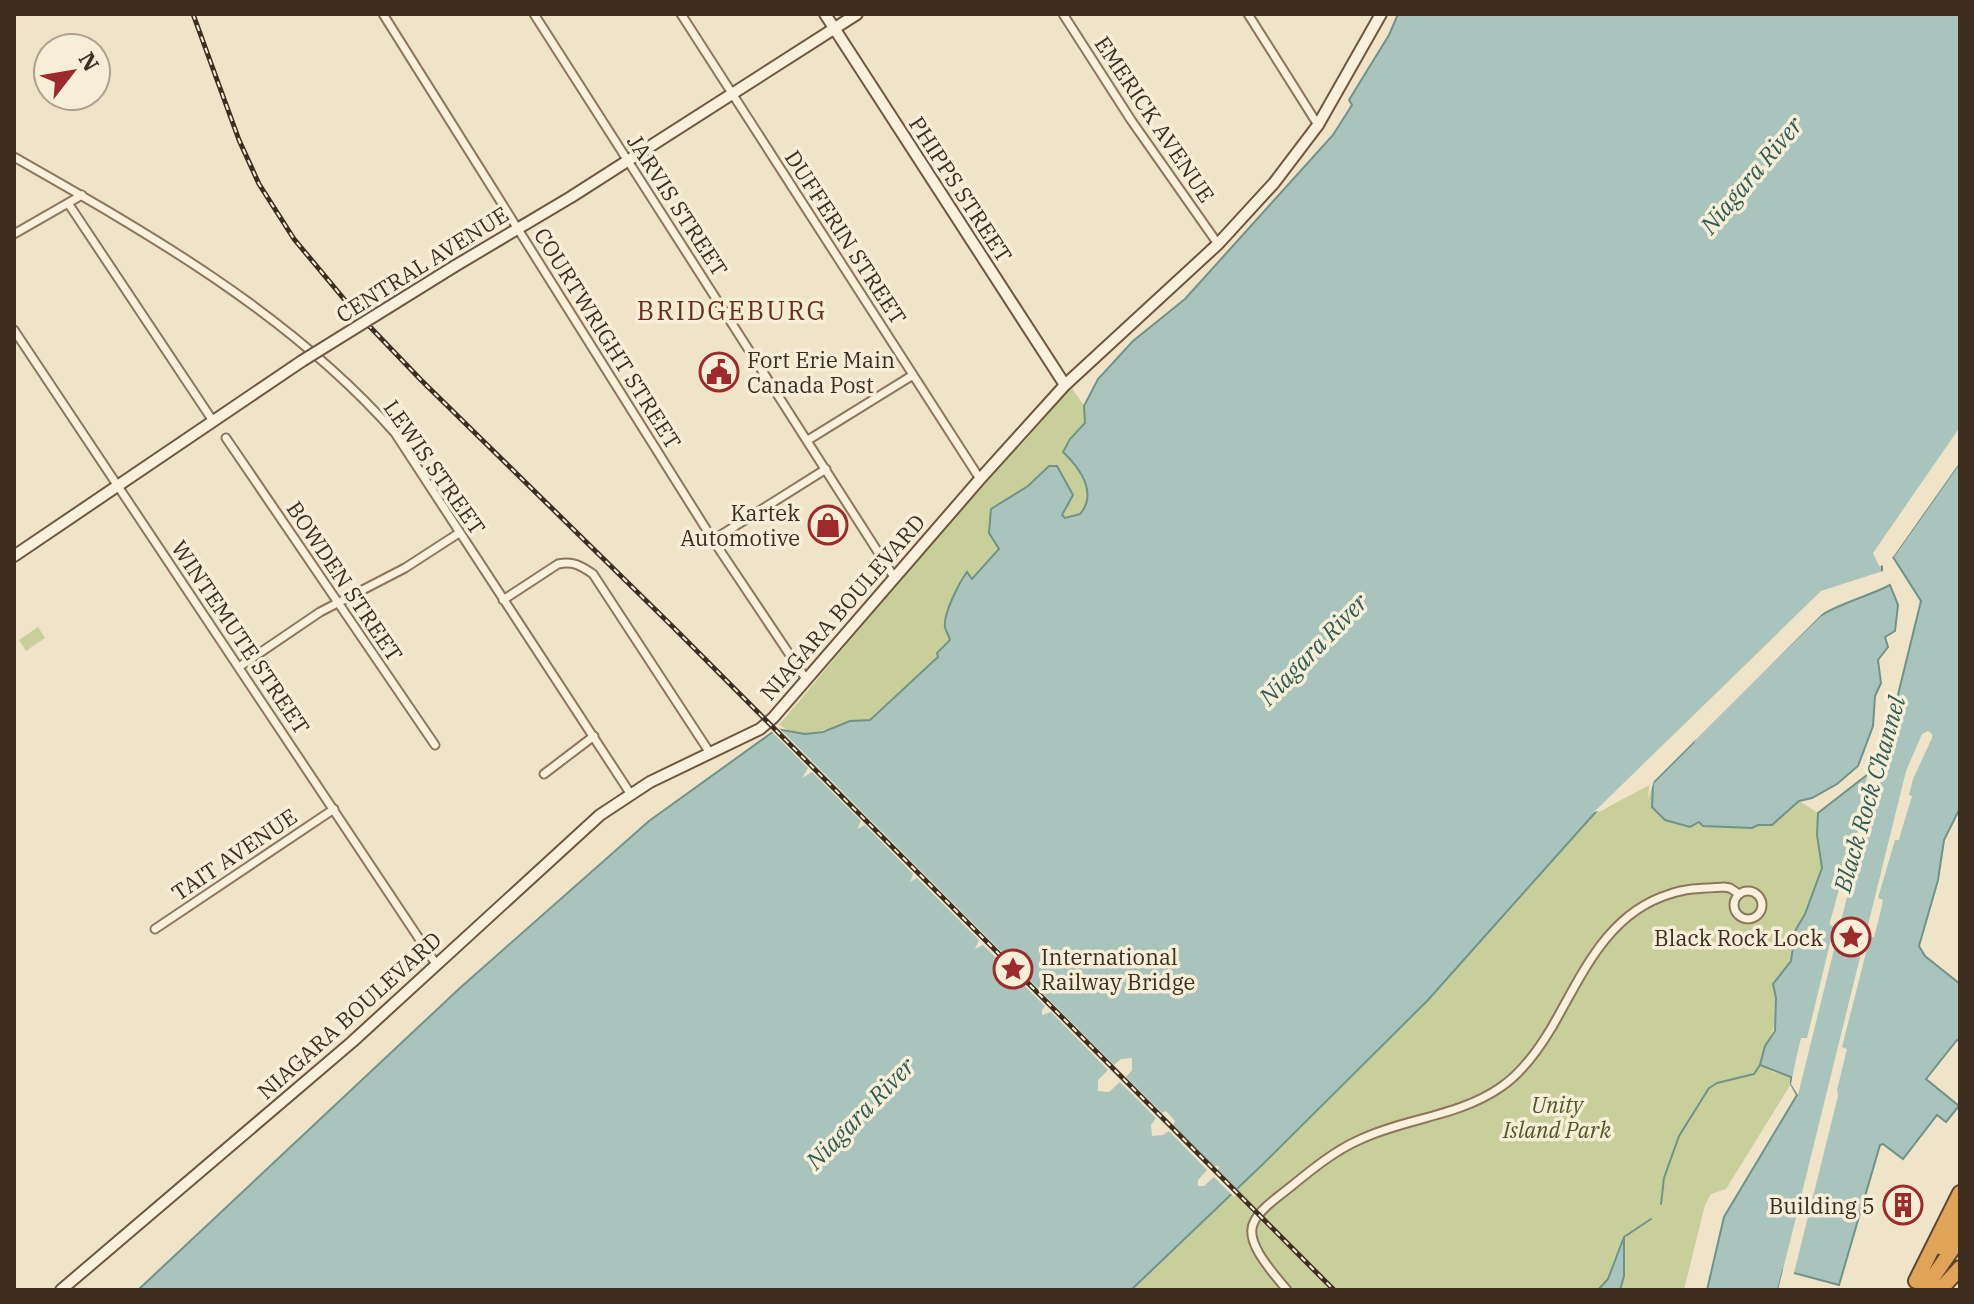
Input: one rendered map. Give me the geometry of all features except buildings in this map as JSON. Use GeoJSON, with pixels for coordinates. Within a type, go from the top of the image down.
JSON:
{"type":"FeatureCollection","features":[{"type":"Feature","properties":{"kind":"highway"},"geometry":{"type":"LineString","coordinates":[[1917,1287],[1960,1193]]}},
{"type":"Feature","properties":{"kind":"highway"},"geometry":{"type":"LineString","coordinates":[[1917,1287],[1960,1218]]}},
{"type":"Feature","properties":{"kind":"highway"},"geometry":{"type":"LineString","coordinates":[[1917,1287],[1960,1238]]}},
{"type":"Feature","properties":{"kind":"highway"},"geometry":{"type":"LineString","coordinates":[[1940,1290],[1960,1268]]}},
{"type":"Feature","properties":{"kind":"main road","name":"PHIPPS STREET"},"geometry":{"type":"LineString","coordinates":[[825,14],[1065,385]]}},
{"type":"Feature","properties":{"kind":"main road","name":"CENTRAL AVENUE"},"geometry":{"type":"LineString","coordinates":[[14,556],[302,361],[629,161],[857,14]]}},
{"type":"Feature","properties":{"kind":"main road","name":"NIAGARA BOULEVARD"},"geometry":{"type":"LineString","coordinates":[[61,1290],[291,1095],[600,815],[630,793],[760,729],[1065,385],[1218,244],[1274,183],[1318,125],[1381,14]]}},
{"type":"Feature","properties":{"kind":"street","name":"COURTWRIGHT STREET"},"geometry":{"type":"LineString","coordinates":[[383,14],[713,540],[806,679]]}},
{"type":"Feature","properties":{"kind":"street","name":"JARVIS STREET"},"geometry":{"type":"LineString","coordinates":[[534,14],[894,577]]}},
{"type":"Feature","properties":{"kind":"street","name":"DUFFERIN STREET"},"geometry":{"type":"LineString","coordinates":[[681,14],[980,479]]}},
{"type":"Feature","properties":{"kind":"street","name":"EMERICK AVENUE"},"geometry":{"type":"LineString","coordinates":[[1063,14],[1131,120],[1218,244]]}},
{"type":"Feature","properties":{"kind":"street"},"geometry":{"type":"LineString","coordinates":[[1248,14],[1318,125]]}},
{"type":"Feature","properties":{"kind":"street","name":"LEWIS STREET"},"geometry":{"type":"LineString","coordinates":[[14,157],[169,247],[282,326],[364,398],[395,433],[630,793]]}},
{"type":"Feature","properties":{"kind":"street"},"geometry":{"type":"LineString","coordinates":[[14,234],[82,195]]}},
{"type":"Feature","properties":{"kind":"street"},"geometry":{"type":"LineString","coordinates":[[68,203],[213,421]]}},
{"type":"Feature","properties":{"kind":"street","name":"WINTEMUTE STREET"},"geometry":{"type":"LineString","coordinates":[[14,330],[436,964]]}},
{"type":"Feature","properties":{"kind":"street"},"geometry":{"type":"LineString","coordinates":[[808,440],[913,375]]}},
{"type":"Feature","properties":{"kind":"street","name":"BOWDEN STREET"},"geometry":{"type":"LineString","coordinates":[[226,438],[435,745]]}},
{"type":"Feature","properties":{"kind":"street"},"geometry":{"type":"LineString","coordinates":[[713,540],[826,469]]}},
{"type":"Feature","properties":{"kind":"street"},"geometry":{"type":"LineString","coordinates":[[239,667],[337,602],[405,568],[459,533]]}},
{"type":"Feature","properties":{"kind":"street"},"geometry":{"type":"LineString","coordinates":[[503,600],[558,564],[577,564],[593,574],[710,753]]}},
{"type":"Feature","properties":{"kind":"street"},"geometry":{"type":"LineString","coordinates":[[544,774],[594,736]]}},
{"type":"Feature","properties":{"kind":"street","name":"TAIT AVENUE"},"geometry":{"type":"LineString","coordinates":[[155,929],[334,809]]}},
{"type":"Feature","properties":{"kind":"street"},"geometry":{"type":"LineString","coordinates":[[1287,1290],[1255,1246],[1252,1229],[1254,1221],[1273,1201],[1357,1140],[1436,1117],[1486,1096],[1510,1080],[1543,1043],[1604,939],[1623,920],[1645,905],[1671,893],[1690,890],[1724,887],[1739,894]]}},
{"type":"Feature","properties":{"kind":"street"},"geometry":{"type":"LineString","coordinates":[[1747,891],[1760,897],[1761,910],[1755,917],[1746,919],[1738,915],[1734,902],[1739,894],[1747,891]]}},
{"type":"Feature","properties":{"kind":"green space"},"geometry":{"type":"Polygon","coordinates":[[[1070,385],[1084,406],[1086,423],[1070,439],[1087,496],[1080,515],[1065,518],[1062,515],[1066,505],[1049,466],[1028,486],[991,509],[991,530],[999,549],[972,579],[967,573],[946,614],[945,628],[950,640],[937,652],[939,656],[867,721],[805,734],[779,725],[1019,438],[1070,385]]]}},
{"type":"Feature","properties":{"kind":"green space"},"geometry":{"type":"Polygon","coordinates":[[[38,627],[45,638],[26,651],[19,640],[38,627]]]}},
{"type":"Feature","properties":{"kind":"green space","name":"Unity Island Park"},"geometry":{"type":"Polygon","coordinates":[[[1653,783],[1703,826],[1752,828],[1772,825],[1799,801],[1818,813],[1817,835],[1822,868],[1805,914],[1795,931],[1791,961],[1773,984],[1776,1016],[1765,1046],[1773,1072],[1792,1077],[1791,1084],[1726,1189],[1711,1194],[1705,1205],[1684,1290],[1131,1290],[1428,1000],[1593,815],[1653,783]]]}},
{"type":"Feature","properties":{"kind":"water","name":"Niagara River"},"geometry":{"type":"Polygon","coordinates":[[[1398,14],[1960,14],[1960,443],[1882,555],[1882,573],[1819,595],[1593,815],[1428,1000],[1131,1290],[138,1290],[461,987],[649,821],[777,729],[805,734],[823,732],[850,721],[870,720],[938,657],[937,653],[950,640],[945,621],[960,583],[967,572],[972,579],[999,549],[989,533],[991,509],[1028,486],[1049,466],[1057,466],[1073,495],[1062,515],[1065,518],[1080,514],[1087,498],[1085,481],[1063,452],[1085,423],[1084,406],[1098,379],[1133,341],[1185,299],[1333,135],[1352,105],[1349,100],[1389,35],[1398,14]]]}},
{"type":"Feature","properties":{"kind":"water","name":"Black Rock Channel"},"geometry":{"type":"Polygon","coordinates":[[[1960,462],[1960,808],[1944,840],[1938,880],[1919,946],[1925,956],[1960,984],[1960,1042],[1957,1040],[1926,1079],[1959,1106],[1946,1122],[1937,1115],[1903,1159],[1883,1144],[1880,1145],[1839,1285],[1783,1270],[1778,1290],[1707,1290],[1724,1217],[1797,1095],[1791,1077],[1760,1065],[1765,1046],[1775,1031],[1776,998],[1773,984],[1791,961],[1795,931],[1805,914],[1822,868],[1817,835],[1818,813],[1881,764],[1921,601],[1893,557],[1960,462]]]}},
{"type":"Feature","properties":{"kind":"water"},"geometry":{"type":"Polygon","coordinates":[[[1890,585],[1898,605],[1895,631],[1885,637],[1888,647],[1878,660],[1881,683],[1875,696],[1873,726],[1858,766],[1837,784],[1812,798],[1799,801],[1772,825],[1752,828],[1703,826],[1699,822],[1690,827],[1665,820],[1652,807],[1653,783],[1693,743],[1696,736],[1820,616],[1890,585]]]}},
{"type":"Feature","properties":{"kind":"water"},"geometry":{"type":"Polygon","coordinates":[[[1624,1237],[1624,1276],[1620,1290],[1598,1290],[1608,1279],[1624,1237]]]}},
{"type":"Feature","properties":{"kind":"pier"},"geometry":{"type":"Polygon","coordinates":[[[1960,427],[1960,450],[1886,557],[1883,556],[1886,565],[1879,566],[1873,553],[1960,427]]]}},
{"type":"Feature","properties":{"kind":"pier"},"geometry":{"type":"Polygon","coordinates":[[[1960,458],[1893,557],[1889,558],[1960,458]]]}},
{"type":"Feature","properties":{"kind":"pier"},"geometry":{"type":"Polygon","coordinates":[[[1886,570],[1884,577],[1821,599],[1604,810],[1594,812],[1821,591],[1886,570]]]}},
{"type":"Feature","properties":{"kind":"pier"},"geometry":{"type":"Polygon","coordinates":[[[1888,581],[1892,582],[1827,609],[1654,781],[1648,799],[1650,780],[1690,740],[1693,733],[1817,614],[1833,603],[1867,592],[1888,581]]]}},
{"type":"Feature","properties":{"kind":"pier","name":"International Railway Bridge"},"geometry":{"type":"Polygon","coordinates":[[[776,725],[1114,1065],[1121,1059],[1132,1058],[1132,1070],[1126,1077],[1162,1113],[1166,1111],[1175,1121],[1173,1125],[1214,1166],[1219,1166],[1218,1170],[1240,1192],[1234,1197],[1214,1177],[1204,1186],[1198,1186],[1198,1180],[1207,1170],[1169,1131],[1152,1136],[1151,1125],[1156,1118],[1120,1082],[1109,1092],[1098,1091],[1098,1080],[1108,1070],[1051,1012],[1042,1015],[1045,1006],[983,945],[975,949],[979,940],[917,878],[910,882],[913,874],[865,825],[857,829],[861,821],[812,772],[802,778],[808,768],[770,730],[776,725]]]}},
{"type":"Feature","properties":{"kind":"pier"},"geometry":{"type":"Polygon","coordinates":[[[1928,731],[1932,738],[1913,779],[1909,795],[1912,796],[1878,898],[1883,900],[1880,914],[1874,937],[1870,937],[1842,1047],[1847,1049],[1838,1096],[1793,1277],[1786,1275],[1782,1290],[1778,1290],[1906,771],[1922,734],[1928,731]]]}},
{"type":"Feature","properties":{"kind":"pier"},"geometry":{"type":"Polygon","coordinates":[[[1881,764],[1798,1095],[1791,1084],[1801,1038],[1807,1038],[1834,927],[1830,922],[1839,889],[1843,889],[1868,774],[1881,764]]]}},
{"type":"Feature","properties":{"kind":"waterway"},"geometry":{"type":"LineString","coordinates":[[1661,1204],[1664,1178],[1679,1136],[1709,1088],[1754,1074],[1760,1065]]}},
{"type":"Feature","properties":{"kind":"waterway"},"geometry":{"type":"LineString","coordinates":[[1624,1237],[1651,1219]]}},
{"type":"Feature","properties":{"kind":"railway"},"geometry":{"type":"LineString","coordinates":[[193,14],[239,140],[259,184],[294,239],[349,305],[1334,1290]]}},
{"type":"Feature","properties":{"kind":"place","name":"Fort Erie Main Canada Post"},"geometry":{"type":"Point","coordinates":[719,372]}},
{"type":"Feature","properties":{"kind":"place","name":"Kartek Automotive"},"geometry":{"type":"Point","coordinates":[828,525]}},
{"type":"Feature","properties":{"kind":"place","name":"Black Rock Lock"},"geometry":{"type":"Point","coordinates":[1851,937]}},
{"type":"Feature","properties":{"kind":"place","name":"International Railway Bridge"},"geometry":{"type":"Point","coordinates":[1013,969]}},
{"type":"Feature","properties":{"kind":"place","name":"Building 5"},"geometry":{"type":"Point","coordinates":[1903,1205]}},
{"type":"Feature","properties":{"kind":"district","name":"BRIDGEBURG"},"geometry":{"type":"Point","coordinates":[732,310]}}]}
